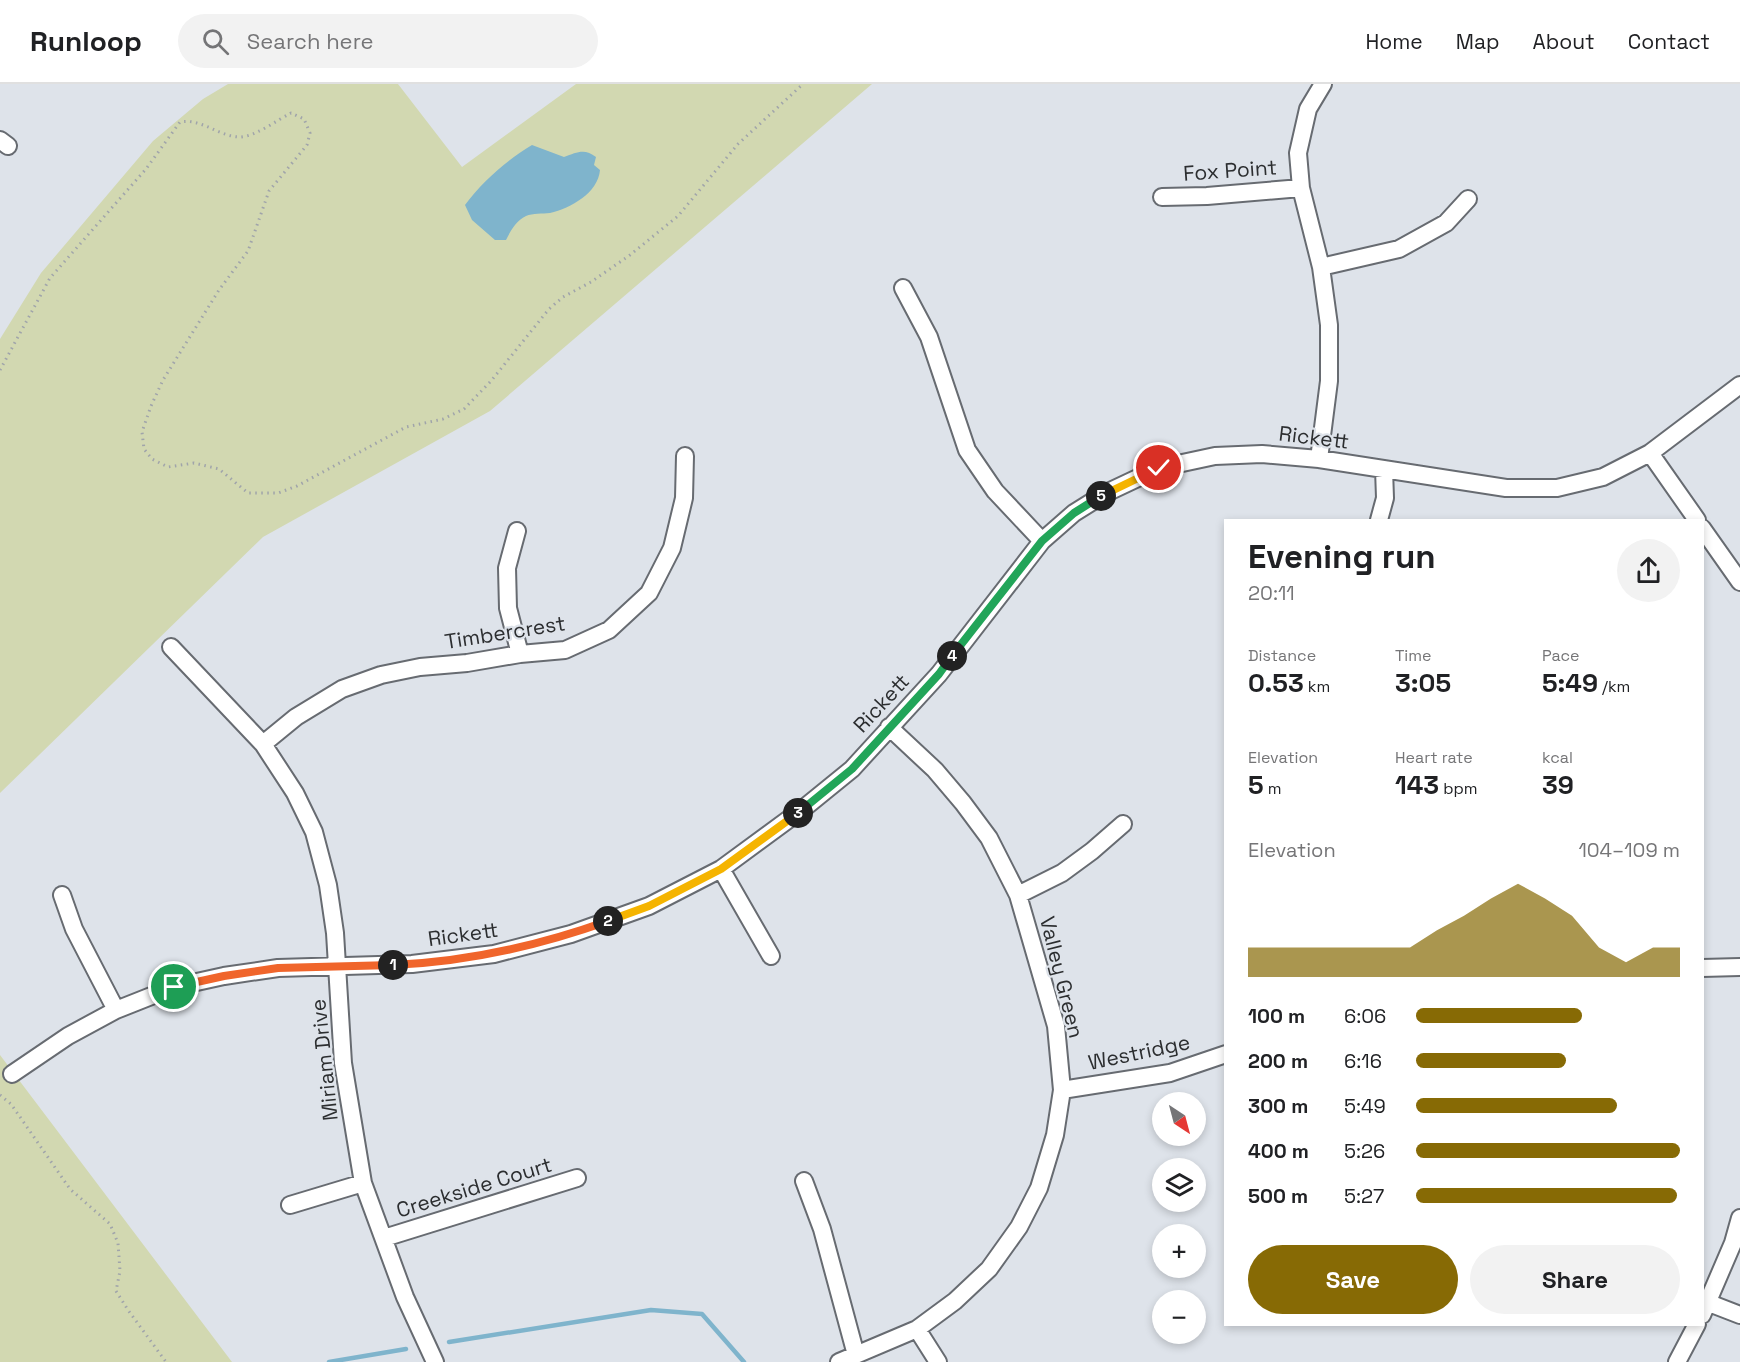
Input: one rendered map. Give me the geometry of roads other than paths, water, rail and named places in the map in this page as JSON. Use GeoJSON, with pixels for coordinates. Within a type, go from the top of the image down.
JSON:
{"type":"FeatureCollection","features":[{"type":"Feature","properties":{"kind":"street"},"geometry":{"type":"LineString","coordinates":[[1319,459],[1329,381],[1329,325],[1321,267],[1301,188],[1298,153],[1308,109],[1323,84]]}},
{"type":"Feature","properties":{"kind":"street","name":"Fox Point"},"geometry":{"type":"LineString","coordinates":[[1162,197],[1207,196],[1301,188]]}},
{"type":"Feature","properties":{"kind":"street"},"geometry":{"type":"LineString","coordinates":[[1321,267],[1400,249],[1446,223],[1468,199]]}},
{"type":"Feature","properties":{"kind":"street"},"geometry":{"type":"LineString","coordinates":[[903,288],[929,337],[967,450],[995,491],[1042,541]]}},
{"type":"Feature","properties":{"kind":"street","name":"Rickett"},"geometry":{"type":"LineString","coordinates":[[12,1074],[68,1036],[116,1011],[174,987],[224,976],[278,968],[412,964],[505,951],[571,934],[649,906],[721,869],[788,821],[852,769],[939,674],[1042,541],[1074,513],[1106,493],[1159,468],[1215,456],[1262,454],[1319,459],[1506,488],[1557,488],[1603,477],[1650,453],[1740,385]]}},
{"type":"Feature","properties":{"kind":"street"},"geometry":{"type":"LineString","coordinates":[[1650,453],[1696,519]]}},
{"type":"Feature","properties":{"kind":"street","name":"Timbercrest"},"geometry":{"type":"LineString","coordinates":[[263,744],[296,717],[342,689],[381,675],[420,667],[565,650],[609,630],[648,593],[672,548],[684,498],[685,456]]}},
{"type":"Feature","properties":{"kind":"street"},"geometry":{"type":"LineString","coordinates":[[1379,519],[1385,498],[1384,469]]}},
{"type":"Feature","properties":{"kind":"street"},"geometry":{"type":"LineString","coordinates":[[517,531],[507,568],[508,608],[520,654]]}},
{"type":"Feature","properties":{"kind":"street"},"geometry":{"type":"LineString","coordinates":[[1704,531],[1740,582]]}},
{"type":"Feature","properties":{"kind":"street","name":"Miriam Drive"},"geometry":{"type":"LineString","coordinates":[[171,647],[263,744],[296,793],[314,832],[328,885],[335,933],[343,1064],[363,1183],[405,1298],[435,1362]]}},
{"type":"Feature","properties":{"kind":"street","name":"Valley Green"},"geometry":{"type":"LineString","coordinates":[[839,1362],[917,1329],[955,1301],[989,1269],[1019,1227],[1042,1177],[1054,1135],[1062,1090],[1056,1026],[1018,895],[989,838],[963,803],[934,770],[889,727]]}},
{"type":"Feature","properties":{"kind":"street"},"geometry":{"type":"LineString","coordinates":[[1018,895],[1062,873],[1123,824]]}},
{"type":"Feature","properties":{"kind":"street"},"geometry":{"type":"LineString","coordinates":[[721,869],[771,956]]}},
{"type":"Feature","properties":{"kind":"street"},"geometry":{"type":"LineString","coordinates":[[62,895],[74,929],[116,1011]]}},
{"type":"Feature","properties":{"kind":"street"},"geometry":{"type":"LineString","coordinates":[[1704,968],[1740,967]]}},
{"type":"Feature","properties":{"kind":"street","name":"Westridge"},"geometry":{"type":"LineString","coordinates":[[1062,1090],[1170,1073],[1224,1055]]}},
{"type":"Feature","properties":{"kind":"street","name":"Creekside Court"},"geometry":{"type":"LineString","coordinates":[[384,1238],[577,1178]]}},
{"type":"Feature","properties":{"kind":"street"},"geometry":{"type":"LineString","coordinates":[[804,1181],[822,1229],[856,1355]]}},
{"type":"Feature","properties":{"kind":"street"},"geometry":{"type":"LineString","coordinates":[[290,1205],[363,1183]]}},
{"type":"Feature","properties":{"kind":"street"},"geometry":{"type":"LineString","coordinates":[[1740,1218],[1706,1309],[1740,1315]]}},
{"type":"Feature","properties":{"kind":"street"},"geometry":{"type":"LineString","coordinates":[[1677,1362],[1696,1326]]}},
{"type":"Feature","properties":{"kind":"street"},"geometry":{"type":"LineString","coordinates":[[917,1329],[938,1362]]}},
{"type":"Feature","properties":{"kind":"water"},"geometry":{"type":"Polygon","coordinates":[[[532,145],[564,157],[581,152],[592,154],[596,157],[594,165],[600,170],[598,178],[589,192],[575,203],[550,213],[526,216],[512,229],[506,240],[495,240],[472,220],[465,205],[496,172],[513,157],[532,145]]]}},
{"type":"Feature","properties":{"kind":"waterway"},"geometry":{"type":"LineString","coordinates":[[449,1342],[651,1310],[702,1314],[744,1362]]}},
{"type":"Feature","properties":{"kind":"waterway"},"geometry":{"type":"LineString","coordinates":[[329,1362],[406,1349]]}}]}
